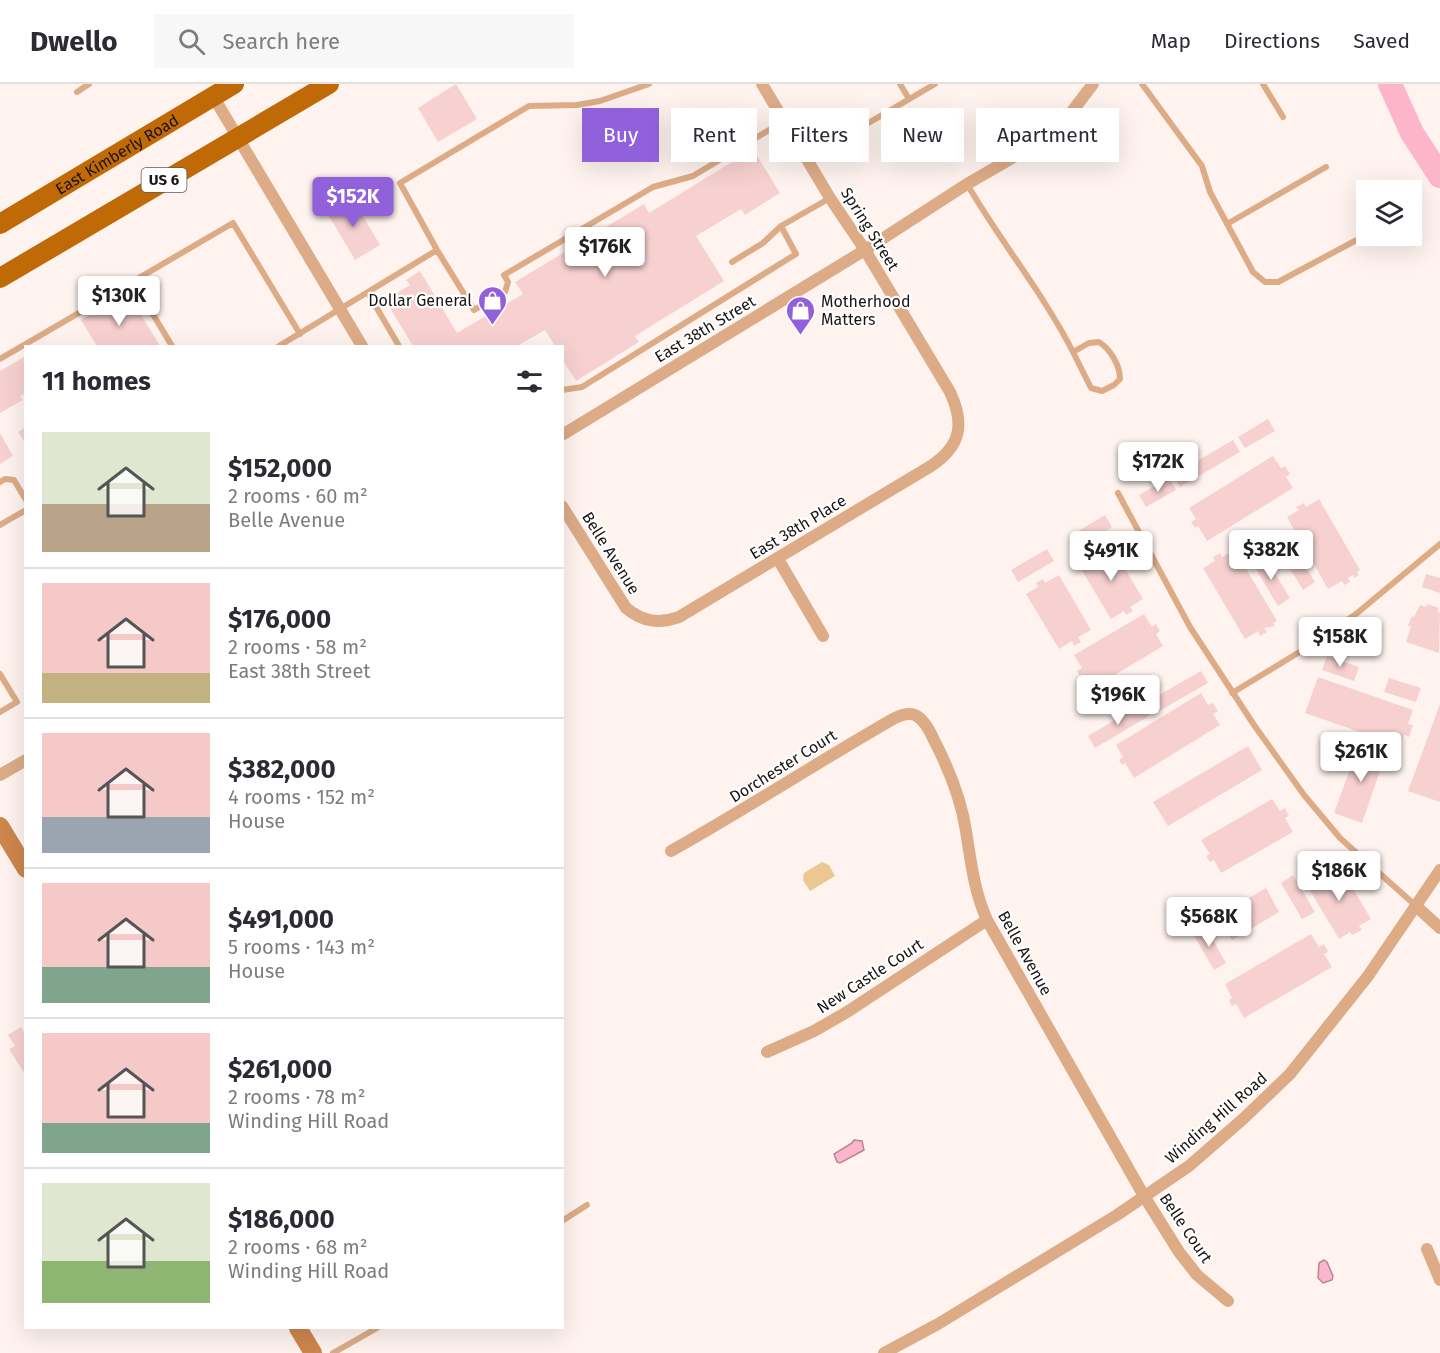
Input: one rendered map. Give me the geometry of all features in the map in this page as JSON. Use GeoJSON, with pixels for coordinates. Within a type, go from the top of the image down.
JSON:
{"type":"FeatureCollection","features":[{"type":"Feature","properties":{"kind":"main road","name":"East Kimberly Road"},"geometry":{"type":"LineString","coordinates":[[0,224],[211,93],[234,84]]}},
{"type":"Feature","properties":{"kind":"main road","name":"US 6"},"geometry":{"type":"LineString","coordinates":[[0,278],[329,84]]}},
{"type":"Feature","properties":{"kind":"main road"},"geometry":{"type":"LineString","coordinates":[[0,826],[24,866]]}},
{"type":"Feature","properties":{"kind":"main road"},"geometry":{"type":"LineString","coordinates":[[299,1329],[313,1353]]}},
{"type":"Feature","properties":{"kind":"street","name":"Spring Street"},"geometry":{"type":"LineString","coordinates":[[762,84],[776,108]]}},
{"type":"Feature","properties":{"kind":"street","name":"East 38th Street"},"geometry":{"type":"LineString","coordinates":[[564,434],[865,250],[967,184],[1045,139],[1064,122],[1094,84]]}},
{"type":"Feature","properties":{"kind":"street"},"geometry":{"type":"LineString","coordinates":[[211,93],[361,345]]}},
{"type":"Feature","properties":{"kind":"street","name":"Spring Street"},"geometry":{"type":"LineString","coordinates":[[809,162],[865,250],[950,392],[956,404],[959,426]]}},
{"type":"Feature","properties":{"kind":"street","name":"East 38th Place"},"geometry":{"type":"LineString","coordinates":[[634,615],[654,621],[666,621],[680,617],[942,459],[956,439],[959,426]]}},
{"type":"Feature","properties":{"kind":"street","name":"Belle Avenue"},"geometry":{"type":"LineString","coordinates":[[564,509],[618,598],[634,615]]}},
{"type":"Feature","properties":{"kind":"street"},"geometry":{"type":"LineString","coordinates":[[778,559],[823,636]]}},
{"type":"Feature","properties":{"kind":"street","name":"Dorchester Court"},"geometry":{"type":"LineString","coordinates":[[671,851],[734,816],[820,761],[893,719],[903,714],[913,714]]}},
{"type":"Feature","properties":{"kind":"street","name":"Belle Avenue"},"geometry":{"type":"LineString","coordinates":[[913,714],[926,725],[953,779],[966,830],[975,887],[987,920],[1144,1196]]}},
{"type":"Feature","properties":{"kind":"street"},"geometry":{"type":"LineString","coordinates":[[0,775],[24,761]]}},
{"type":"Feature","properties":{"kind":"street","name":"Winding Hill Road"},"geometry":{"type":"LineString","coordinates":[[884,1353],[938,1324],[1189,1166],[1290,1074],[1368,976],[1440,870]]}},
{"type":"Feature","properties":{"kind":"street"},"geometry":{"type":"LineString","coordinates":[[1416,906],[1440,928]]}},
{"type":"Feature","properties":{"kind":"street","name":"New Castle Court"},"geometry":{"type":"LineString","coordinates":[[767,1052],[814,1031],[848,1012],[987,920]]}},
{"type":"Feature","properties":{"kind":"street","name":"Belle Court"},"geometry":{"type":"LineString","coordinates":[[1144,1196],[1179,1252],[1197,1275],[1228,1301]]}},
{"type":"Feature","properties":{"kind":"street"},"geometry":{"type":"LineString","coordinates":[[1427,1250],[1440,1280]]}},
{"type":"Feature","properties":{"kind":"lane"},"geometry":{"type":"LineString","coordinates":[[77,92],[89,84]]}},
{"type":"Feature","properties":{"kind":"lane"},"geometry":{"type":"LineString","coordinates":[[649,84],[600,101],[577,105],[528,106],[400,183],[474,310],[505,292],[508,282],[504,275],[653,186],[693,176],[769,130]]}},
{"type":"Feature","properties":{"kind":"lane"},"geometry":{"type":"LineString","coordinates":[[900,84],[909,99]]}},
{"type":"Feature","properties":{"kind":"lane"},"geometry":{"type":"LineString","coordinates":[[869,123],[934,84]]}},
{"type":"Feature","properties":{"kind":"lane"},"geometry":{"type":"LineString","coordinates":[[1142,84],[1202,166],[1210,192],[1253,272],[1265,282],[1278,282],[1356,241]]}},
{"type":"Feature","properties":{"kind":"lane"},"geometry":{"type":"LineString","coordinates":[[1263,84],[1283,117]]}},
{"type":"Feature","properties":{"kind":"lane"},"geometry":{"type":"LineString","coordinates":[[1227,224],[1326,167]]}},
{"type":"Feature","properties":{"kind":"lane"},"geometry":{"type":"LineString","coordinates":[[967,184],[992,227],[1061,328],[1073,352],[1091,388],[1102,391],[1114,385],[1120,378],[1120,370],[1106,346],[1099,342],[1073,352]]}},
{"type":"Feature","properties":{"kind":"lane"},"geometry":{"type":"LineString","coordinates":[[732,262],[763,243],[781,226],[830,198]]}},
{"type":"Feature","properties":{"kind":"lane"},"geometry":{"type":"LineString","coordinates":[[0,358],[233,223],[300,334]]}},
{"type":"Feature","properties":{"kind":"lane"},"geometry":{"type":"LineString","coordinates":[[564,390],[582,387],[796,254],[781,226]]}},
{"type":"Feature","properties":{"kind":"lane"},"geometry":{"type":"LineString","coordinates":[[281,345],[437,250]]}},
{"type":"Feature","properties":{"kind":"lane"},"geometry":{"type":"LineString","coordinates":[[133,281],[171,345]]}},
{"type":"Feature","properties":{"kind":"lane"},"geometry":{"type":"LineString","coordinates":[[368,293],[398,345]]}},
{"type":"Feature","properties":{"kind":"lane"},"geometry":{"type":"LineString","coordinates":[[0,482],[5,479],[14,480],[24,498]]}},
{"type":"Feature","properties":{"kind":"lane"},"geometry":{"type":"LineString","coordinates":[[1118,493],[1190,627],[1232,693],[1304,795],[1340,838],[1416,906]]}},
{"type":"Feature","properties":{"kind":"lane"},"geometry":{"type":"LineString","coordinates":[[0,525],[24,511]]}},
{"type":"Feature","properties":{"kind":"lane"},"geometry":{"type":"LineString","coordinates":[[1232,693],[1306,648],[1356,614],[1440,544]]}},
{"type":"Feature","properties":{"kind":"lane"},"geometry":{"type":"LineString","coordinates":[[0,674],[17,702],[0,712]]}},
{"type":"Feature","properties":{"kind":"lane"},"geometry":{"type":"LineString","coordinates":[[564,1220],[587,1205]]}},
{"type":"Feature","properties":{"kind":"lane"},"geometry":{"type":"LineString","coordinates":[[333,1353],[375,1329]]}},
{"type":"Feature","properties":{"kind":"shaded area"},"geometry":{"type":"Polygon","coordinates":[[[822,862],[829,865],[835,876],[810,891],[803,880],[804,873],[822,862]]]}},
{"type":"Feature","properties":{"kind":"shaded area"},"geometry":{"type":"Polygon","coordinates":[[[854,1140],[862,1141],[864,1150],[840,1163],[837,1162],[834,1154],[854,1140]]]}},
{"type":"Feature","properties":{"kind":"shaded area"},"geometry":{"type":"Polygon","coordinates":[[[1324,1260],[1333,1276],[1332,1280],[1323,1283],[1318,1278],[1319,1263],[1324,1260]]]}},
{"type":"Feature","properties":{"kind":"building"},"geometry":{"type":"Polygon","coordinates":[[[456,84],[477,119],[438,142],[418,108],[456,84]]]}},
{"type":"Feature","properties":{"kind":"building"},"geometry":{"type":"Polygon","coordinates":[[[757,156],[780,193],[745,215],[741,209],[696,236],[724,281],[635,336],[639,342],[576,381],[564,362],[564,345],[554,345],[545,330],[519,345],[412,345],[385,300],[410,285],[406,280],[420,271],[457,333],[523,294],[515,282],[644,204],[649,213],[732,162],[757,162],[757,156]]]}},
{"type":"Feature","properties":{"kind":"building"},"geometry":{"type":"Polygon","coordinates":[[[351,196],[380,245],[355,260],[326,211],[351,196]]]}},
{"type":"Feature","properties":{"kind":"building"},"geometry":{"type":"Polygon","coordinates":[[[132,300],[159,345],[96,345],[81,320],[108,304],[113,311],[132,300]]]}},
{"type":"Feature","properties":{"kind":"building"},"geometry":{"type":"Polygon","coordinates":[[[24,357],[24,394],[20,396],[23,400],[0,413],[0,371],[24,357]]]}},
{"type":"Feature","properties":{"kind":"building"},"geometry":{"type":"Polygon","coordinates":[[[1268,419],[1275,431],[1245,448],[1238,437],[1268,419]]]}},
{"type":"Feature","properties":{"kind":"building"},"geometry":{"type":"Polygon","coordinates":[[[24,428],[24,441],[18,432],[24,428]]]}},
{"type":"Feature","properties":{"kind":"building"},"geometry":{"type":"Polygon","coordinates":[[[0,433],[13,456],[0,464],[0,433]]]}},
{"type":"Feature","properties":{"kind":"building"},"geometry":{"type":"Polygon","coordinates":[[[1233,440],[1240,452],[1180,487],[1173,475],[1233,440]]]}},
{"type":"Feature","properties":{"kind":"building"},"geometry":{"type":"Polygon","coordinates":[[[1273,456],[1281,468],[1285,466],[1290,474],[1286,477],[1293,488],[1207,541],[1198,526],[1195,528],[1191,522],[1196,519],[1189,508],[1273,456]]]}},
{"type":"Feature","properties":{"kind":"building"},"geometry":{"type":"Polygon","coordinates":[[[1169,478],[1176,490],[1146,507],[1139,495],[1169,478]]]}},
{"type":"Feature","properties":{"kind":"building"},"geometry":{"type":"Polygon","coordinates":[[[1319,499],[1360,570],[1357,572],[1359,575],[1348,578],[1350,582],[1344,585],[1342,581],[1328,589],[1287,517],[1299,510],[1296,507],[1304,503],[1306,507],[1319,499]]]}},
{"type":"Feature","properties":{"kind":"building"},"geometry":{"type":"Polygon","coordinates":[[[1105,515],[1112,527],[1077,548],[1070,536],[1105,515]]]}},
{"type":"Feature","properties":{"kind":"building"},"geometry":{"type":"Polygon","coordinates":[[[1289,540],[1315,582],[1303,590],[1277,547],[1289,540]]]}},
{"type":"Feature","properties":{"kind":"building"},"geometry":{"type":"Polygon","coordinates":[[[1111,545],[1143,599],[1130,607],[1133,611],[1126,615],[1124,611],[1111,619],[1078,564],[1091,557],[1089,553],[1095,549],[1097,552],[1111,545]]]}},
{"type":"Feature","properties":{"kind":"building"},"geometry":{"type":"Polygon","coordinates":[[[1047,549],[1054,561],[1018,582],[1011,570],[1047,549]]]}},
{"type":"Feature","properties":{"kind":"building"},"geometry":{"type":"Polygon","coordinates":[[[1235,550],[1277,621],[1273,623],[1275,626],[1264,628],[1267,632],[1260,636],[1258,631],[1245,639],[1203,568],[1215,561],[1213,557],[1220,553],[1222,557],[1235,550]]]}},
{"type":"Feature","properties":{"kind":"building"},"geometry":{"type":"Polygon","coordinates":[[[1264,556],[1290,598],[1278,606],[1252,563],[1264,556]]]}},
{"type":"Feature","properties":{"kind":"building"},"geometry":{"type":"Polygon","coordinates":[[[1426,574],[1440,578],[1440,593],[1422,587],[1426,574]]]}},
{"type":"Feature","properties":{"kind":"building"},"geometry":{"type":"Polygon","coordinates":[[[1059,575],[1091,630],[1078,637],[1081,642],[1074,646],[1072,641],[1059,649],[1026,594],[1038,587],[1036,583],[1043,579],[1045,583],[1059,575]]]}},
{"type":"Feature","properties":{"kind":"building"},"geometry":{"type":"Polygon","coordinates":[[[1427,604],[1439,608],[1437,612],[1440,613],[1439,653],[1406,642],[1412,616],[1414,617],[1420,605],[1426,607],[1427,604]]]}},
{"type":"Feature","properties":{"kind":"building"},"geometry":{"type":"Polygon","coordinates":[[[1144,614],[1152,627],[1156,624],[1160,631],[1156,634],[1163,646],[1093,688],[1086,676],[1081,678],[1077,671],[1082,668],[1074,655],[1144,614]]]}},
{"type":"Feature","properties":{"kind":"building"},"geometry":{"type":"Polygon","coordinates":[[[1327,656],[1359,667],[1354,681],[1322,670],[1327,656]]]}},
{"type":"Feature","properties":{"kind":"building"},"geometry":{"type":"Polygon","coordinates":[[[1201,671],[1208,683],[1154,714],[1147,702],[1201,671]]]}},
{"type":"Feature","properties":{"kind":"building"},"geometry":{"type":"Polygon","coordinates":[[[1318,677],[1413,710],[1408,724],[1413,725],[1409,737],[1404,735],[1400,746],[1305,713],[1318,677]]]}},
{"type":"Feature","properties":{"kind":"building"},"geometry":{"type":"Polygon","coordinates":[[[1389,678],[1421,688],[1416,702],[1384,692],[1389,678]]]}},
{"type":"Feature","properties":{"kind":"building"},"geometry":{"type":"Polygon","coordinates":[[[1201,693],[1208,705],[1213,703],[1218,711],[1213,714],[1220,725],[1134,778],[1125,763],[1122,765],[1119,760],[1123,757],[1116,745],[1201,693]]]}},
{"type":"Feature","properties":{"kind":"building"},"geometry":{"type":"Polygon","coordinates":[[[1142,704],[1149,716],[1095,748],[1088,736],[1142,704]]]}},
{"type":"Feature","properties":{"kind":"building"},"geometry":{"type":"Polygon","coordinates":[[[1440,704],[1440,802],[1408,791],[1440,704]]]}},
{"type":"Feature","properties":{"kind":"building"},"geometry":{"type":"Polygon","coordinates":[[[1360,742],[1387,751],[1362,823],[1334,813],[1360,742]]]}},
{"type":"Feature","properties":{"kind":"building"},"geometry":{"type":"Polygon","coordinates":[[[1248,746],[1262,770],[1168,826],[1153,802],[1248,746]]]}},
{"type":"Feature","properties":{"kind":"building"},"geometry":{"type":"Polygon","coordinates":[[[1272,799],[1280,811],[1285,808],[1289,816],[1285,818],[1293,832],[1221,873],[1214,860],[1210,862],[1206,856],[1210,854],[1201,840],[1272,799]]]}},
{"type":"Feature","properties":{"kind":"building"},"geometry":{"type":"Polygon","coordinates":[[[1339,865],[1371,919],[1359,926],[1362,930],[1352,935],[1350,932],[1339,939],[1306,884],[1319,877],[1317,874],[1325,869],[1326,872],[1339,865]]]}},
{"type":"Feature","properties":{"kind":"building"},"geometry":{"type":"Polygon","coordinates":[[[1293,875],[1315,912],[1302,919],[1281,883],[1293,875]]]}},
{"type":"Feature","properties":{"kind":"building"},"geometry":{"type":"Polygon","coordinates":[[[1266,888],[1279,912],[1232,940],[1218,916],[1266,888]]]}},
{"type":"Feature","properties":{"kind":"building"},"geometry":{"type":"Polygon","coordinates":[[[1205,926],[1226,963],[1214,970],[1193,934],[1205,926]]]}},
{"type":"Feature","properties":{"kind":"building"},"geometry":{"type":"Polygon","coordinates":[[[1311,934],[1319,947],[1324,944],[1328,952],[1324,954],[1332,967],[1244,1018],[1236,1004],[1232,1006],[1229,1000],[1232,998],[1225,984],[1311,934]]]}},
{"type":"Feature","properties":{"kind":"building"},"geometry":{"type":"Polygon","coordinates":[[[21,1027],[24,1032],[24,1073],[9,1049],[15,1046],[8,1035],[21,1027]]]}},
{"type":"Feature","properties":{"kind":"waterway"},"geometry":{"type":"LineString","coordinates":[[1390,84],[1412,133],[1440,176]]}},
{"type":"Feature","properties":{"kind":"place","name":"Dollar General"},"geometry":{"type":"Point","coordinates":[493,326]}},
{"type":"Feature","properties":{"kind":"place","name":"Motherhood Matters"},"geometry":{"type":"Point","coordinates":[800,336]}}]}
